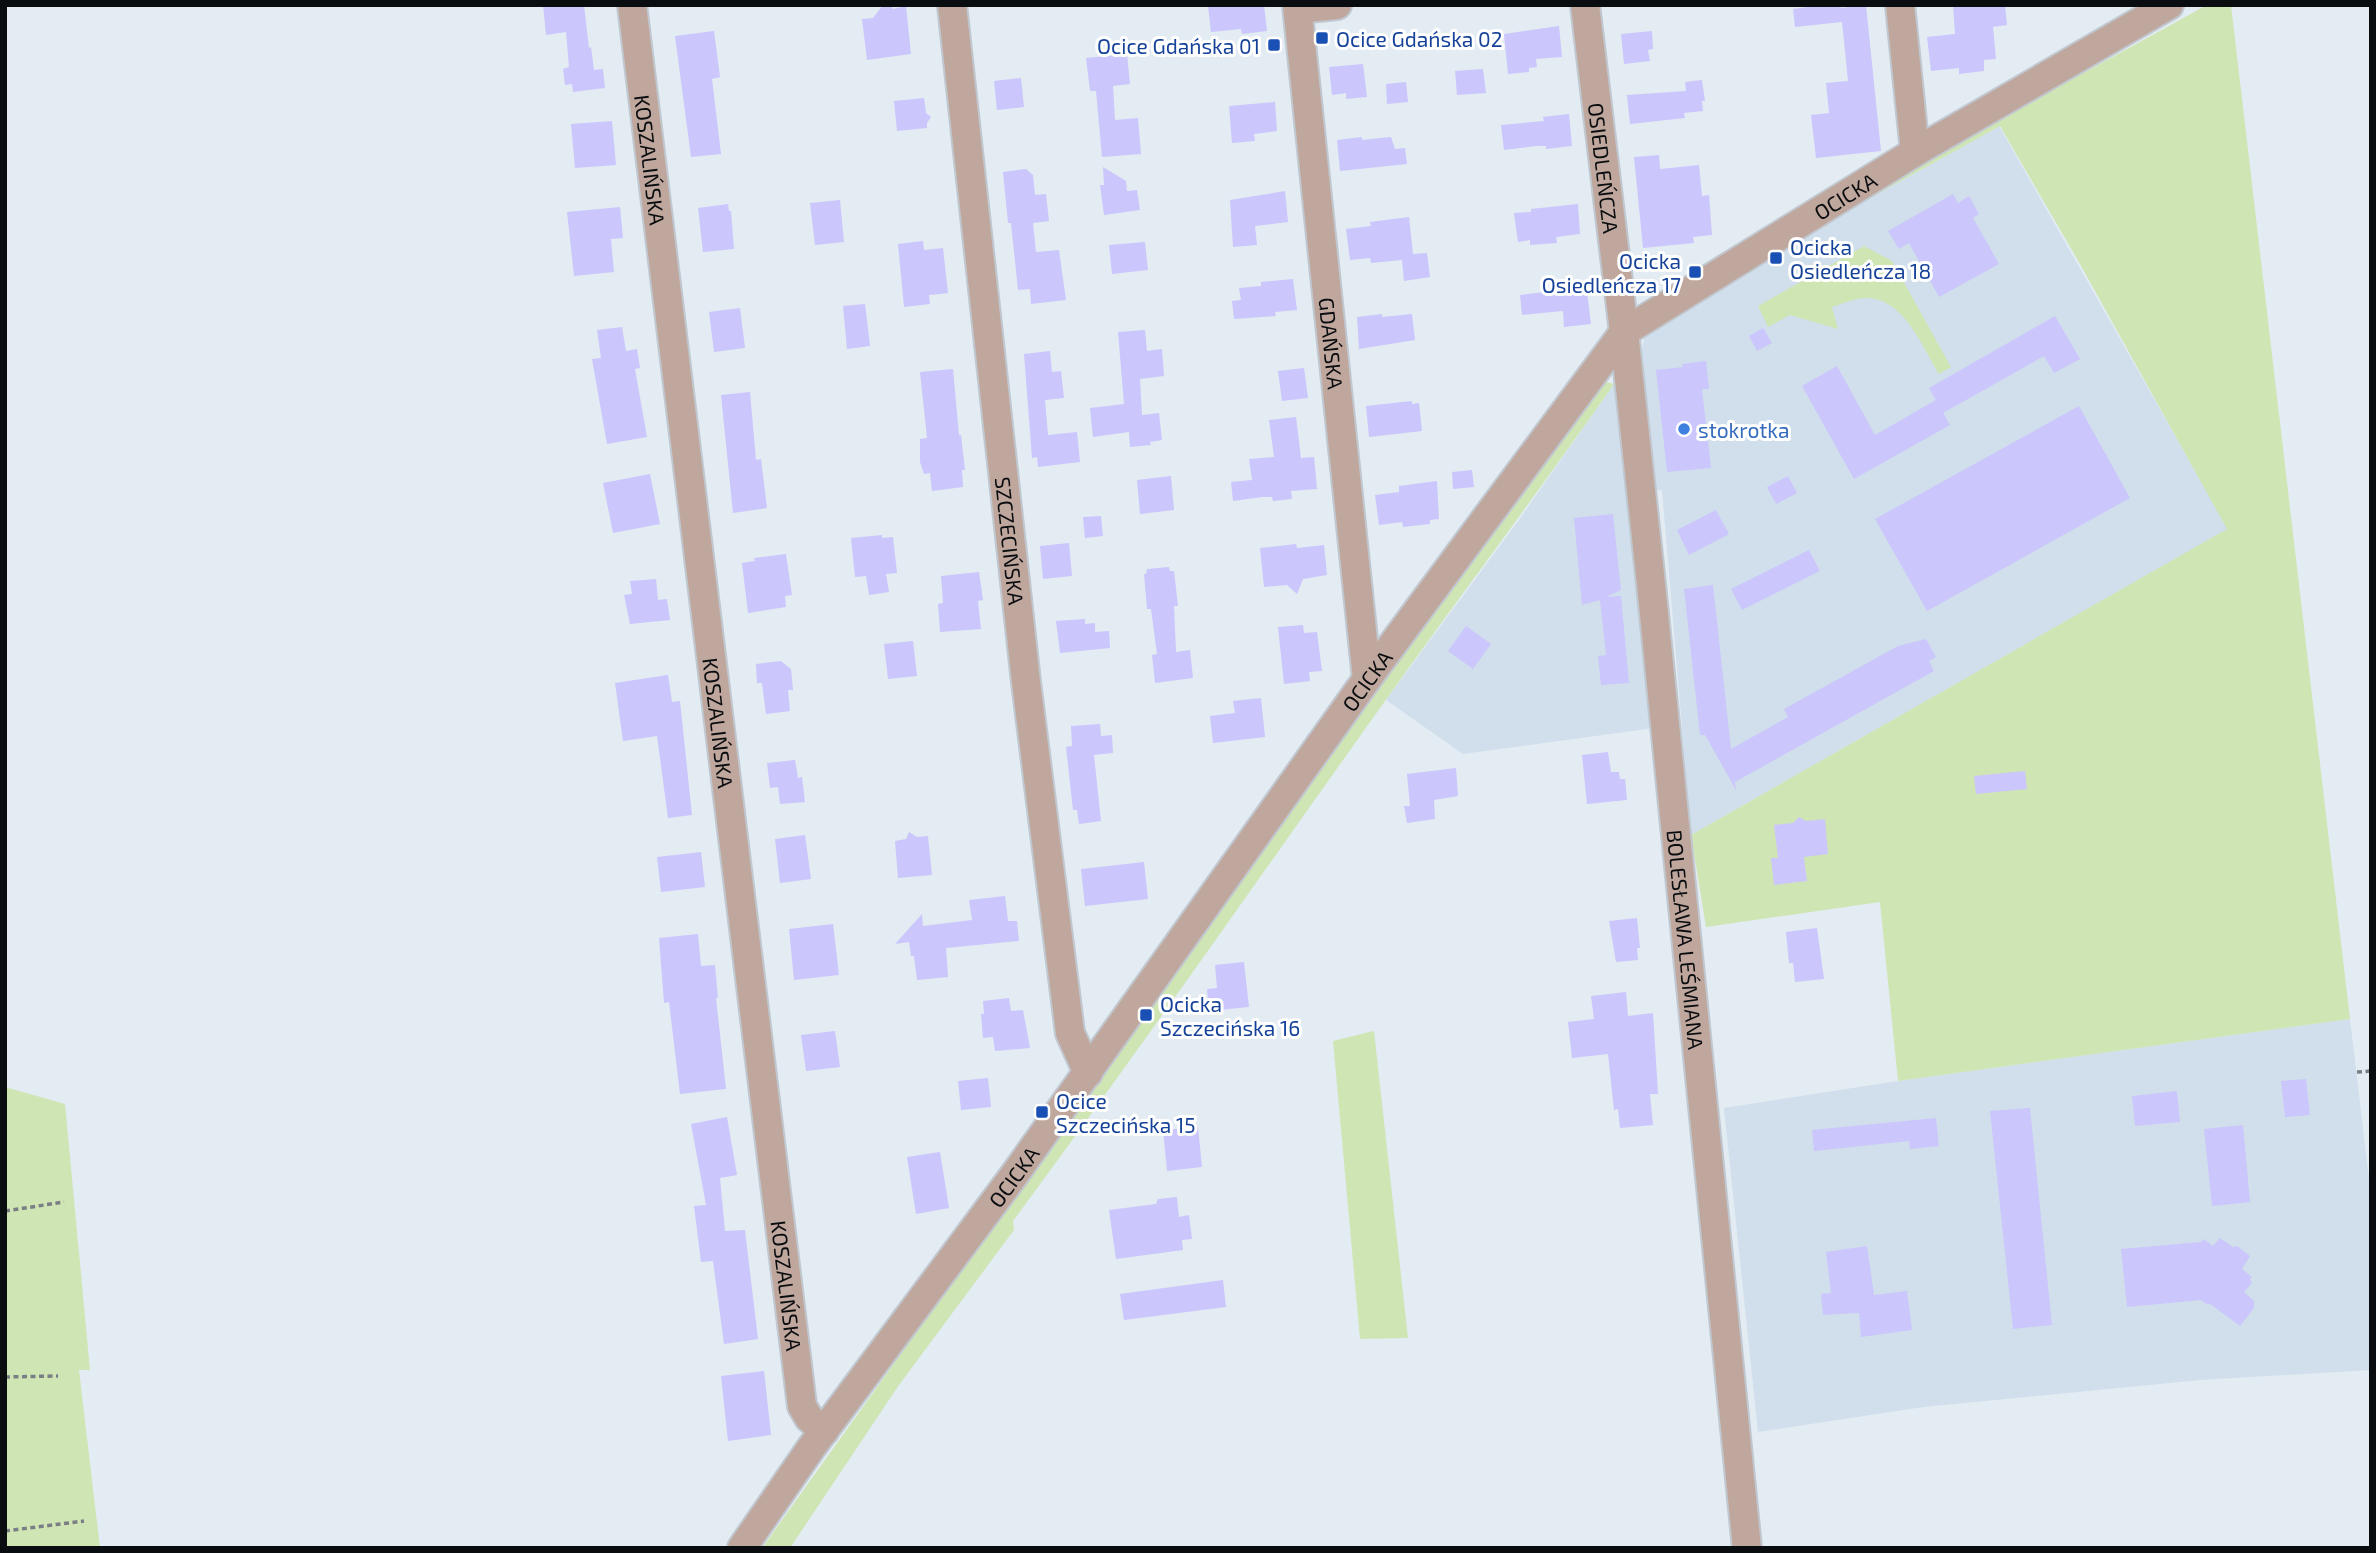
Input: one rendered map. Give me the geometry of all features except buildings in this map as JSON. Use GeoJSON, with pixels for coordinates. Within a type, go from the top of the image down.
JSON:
{"type":"FeatureCollection","features":[{"type":"Feature","properties":{"kind":"street","name":"KOSZALIŃSKA"},"geometry":{"type":"LineString","coordinates":[[632,5],[802,1406],[809,1418],[824,1431]]}},
{"type":"Feature","properties":{"kind":"street","name":"SZCZECIŃSKA"},"geometry":{"type":"LineString","coordinates":[[952,5],[1026,682],[1066,1006],[1070,1033],[1088,1073]]}},
{"type":"Feature","properties":{"kind":"street"},"geometry":{"type":"LineString","coordinates":[[1298,7],[1337,5]]}},
{"type":"Feature","properties":{"kind":"street","name":"OSIEDLEŃCZA"},"geometry":{"type":"LineString","coordinates":[[1585,5],[1624,332]]}},
{"type":"Feature","properties":{"kind":"street"},"geometry":{"type":"LineString","coordinates":[[1899,5],[1915,152]]}},
{"type":"Feature","properties":{"kind":"street","name":"OCICKA"},"geometry":{"type":"LineString","coordinates":[[742,1548],[824,1431],[1016,1174],[1367,678],[1624,332],[1915,152],[2169,5]]}},
{"type":"Feature","properties":{"kind":"street","name":"GDAŃSKA"},"geometry":{"type":"LineString","coordinates":[[1298,7],[1367,678]]}},
{"type":"Feature","properties":{"kind":"street","name":"BOLESŁAWA LEŚMIANA"},"geometry":{"type":"LineString","coordinates":[[1624,332],[1747,1548]]}},
{"type":"Feature","properties":{"kind":"path"},"geometry":{"type":"LineString","coordinates":[[2357,1072],[2371,1070]]}},
{"type":"Feature","properties":{"kind":"path"},"geometry":{"type":"LineString","coordinates":[[5,1211],[64,1202]]}},
{"type":"Feature","properties":{"kind":"path"},"geometry":{"type":"LineString","coordinates":[[5,1377],[58,1376]]}},
{"type":"Feature","properties":{"kind":"path"},"geometry":{"type":"LineString","coordinates":[[5,1531],[84,1521]]}},
{"type":"Feature","properties":{"kind":"shaded area"},"geometry":{"type":"Polygon","coordinates":[[[1999,126],[2228,529],[1691,835],[1662,490],[1653,491],[1640,359],[1645,335],[1836,217],[1999,126]]]}},
{"type":"Feature","properties":{"kind":"shaded area"},"geometry":{"type":"Polygon","coordinates":[[[1614,384],[1622,395],[1654,728],[1463,754],[1386,700],[1516,524],[1614,384]]]}},
{"type":"Feature","properties":{"kind":"shaded area"},"geometry":{"type":"Polygon","coordinates":[[[2350,1019],[2371,1196],[2371,1370],[2200,1380],[1923,1407],[1758,1432],[1724,1108],[1898,1081],[2350,1019]]]}},
{"type":"Feature","properties":{"kind":"green space"},"geometry":{"type":"Polygon","coordinates":[[[2207,5],[2231,5],[2350,1019],[1898,1081],[1880,902],[1706,927],[1691,835],[2227,529],[2000,126],[1836,217],[1998,120],[2207,5]]]}},
{"type":"Feature","properties":{"kind":"green space"},"geometry":{"type":"Polygon","coordinates":[[[1864,246],[1892,261],[1951,367],[1939,374],[1910,325],[1890,305],[1878,300],[1864,298],[1832,307],[1838,329],[1790,315],[1768,327],[1758,306],[1864,246]]]}},
{"type":"Feature","properties":{"kind":"green space"},"geometry":{"type":"Polygon","coordinates":[[[1598,380],[1614,384],[1013,1221],[1014,1230],[899,1385],[790,1548],[762,1548],[1598,380]]]}},
{"type":"Feature","properties":{"kind":"green space"},"geometry":{"type":"Polygon","coordinates":[[[1374,1031],[1408,1338],[1360,1339],[1333,1041],[1374,1031]]]}},
{"type":"Feature","properties":{"kind":"green space"},"geometry":{"type":"Polygon","coordinates":[[[5,1087],[65,1104],[90,1370],[79,1370],[100,1548],[5,1548],[5,1087]]]}},
{"type":"Feature","properties":{"kind":"place","name":"Ocice Gdańska 02"},"geometry":{"type":"Point","coordinates":[1322,38]}},
{"type":"Feature","properties":{"kind":"place","name":"Ocice Gdańska 01"},"geometry":{"type":"Point","coordinates":[1274,45]}},
{"type":"Feature","properties":{"kind":"place","name":"Ocicka Osiedleńcza 18"},"geometry":{"type":"Point","coordinates":[1776,258]}},
{"type":"Feature","properties":{"kind":"place","name":"Ocicka Osiedleńcza 17"},"geometry":{"type":"Point","coordinates":[1695,272]}},
{"type":"Feature","properties":{"kind":"place","name":"stokrotka"},"geometry":{"type":"Point","coordinates":[1684,429]}},
{"type":"Feature","properties":{"kind":"place","name":"Ocicka Szczecińska 16"},"geometry":{"type":"Point","coordinates":[1146,1015]}},
{"type":"Feature","properties":{"kind":"place","name":"Ocice Szczecińska 15"},"geometry":{"type":"Point","coordinates":[1042,1112]}}]}
